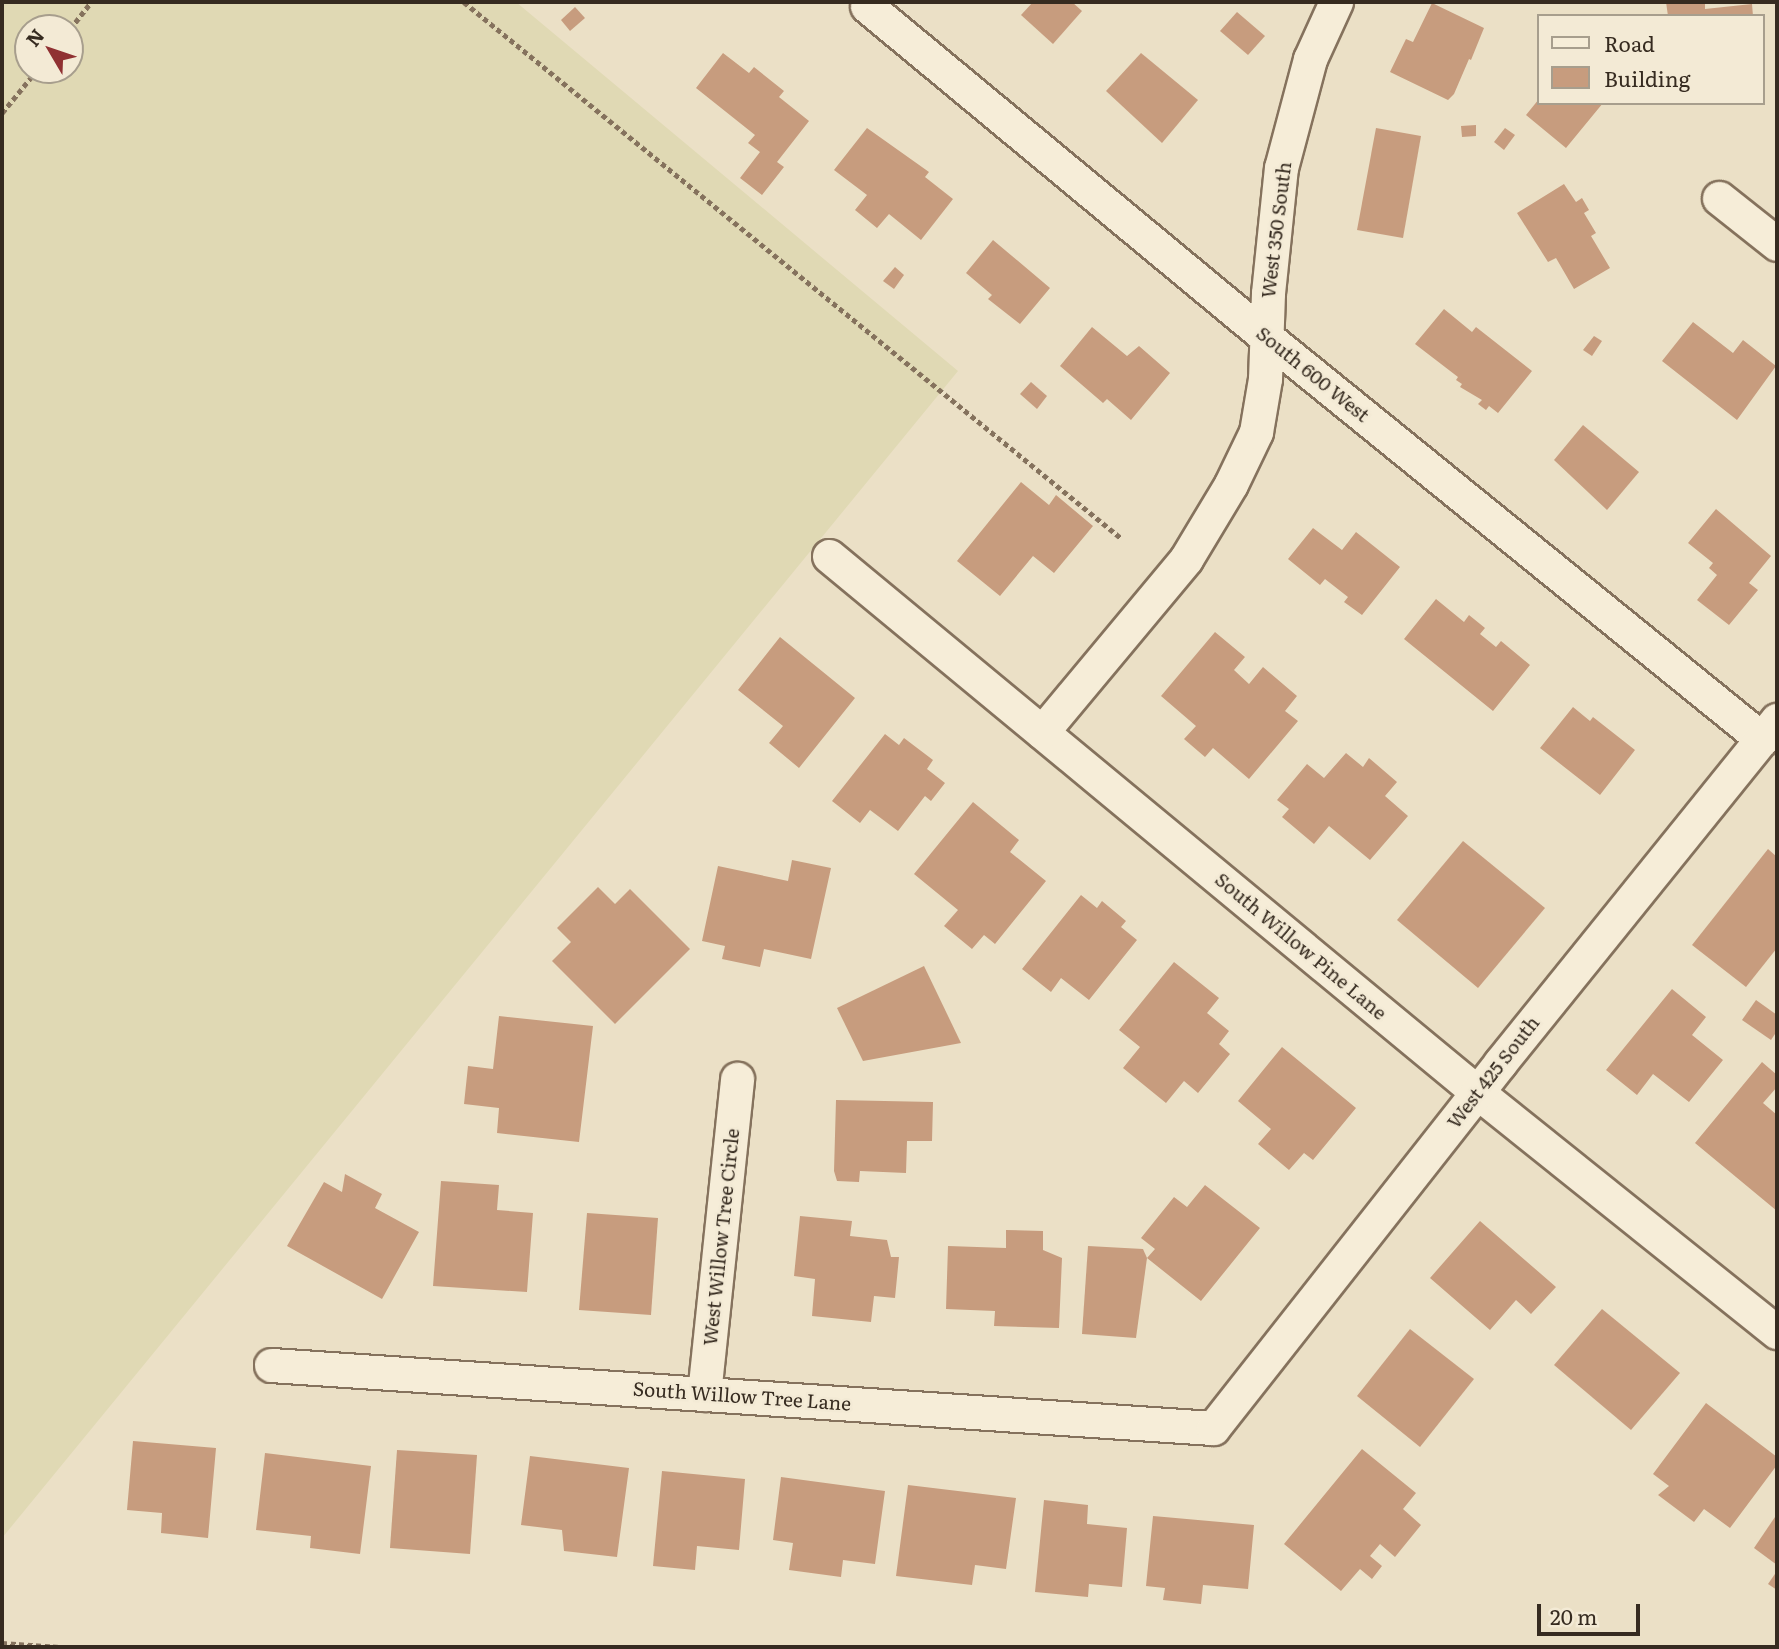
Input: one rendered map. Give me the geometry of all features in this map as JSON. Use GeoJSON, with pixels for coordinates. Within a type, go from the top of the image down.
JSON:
{"type":"FeatureCollection","features":[{"type":"Feature","properties":{"kind":"street","name":"West 350 South"},"geometry":{"type":"LineString","coordinates":[[1042,732],[1186,559],[1231,484],[1256,432],[1265,379],[1265,336],[1281,168],[1310,59],[1336,2]]}},
{"type":"Feature","properties":{"kind":"street","name":"South 600 West"},"geometry":{"type":"LineString","coordinates":[[867,6],[1265,336],[1769,729]]}},
{"type":"Feature","properties":{"kind":"street"},"geometry":{"type":"LineString","coordinates":[[1719,198],[1777,244]]}},
{"type":"Feature","properties":{"kind":"street","name":"South Willow Pine Lane"},"geometry":{"type":"LineString","coordinates":[[830,556],[1477,1092],[1777,1332]]}},
{"type":"Feature","properties":{"kind":"street","name":"West 425 South"},"geometry":{"type":"LineString","coordinates":[[1213,1428],[1477,1092],[1769,729]]}},
{"type":"Feature","properties":{"kind":"street","name":"West Willow Tree Circle"},"geometry":{"type":"LineString","coordinates":[[705,1394],[737,1079]]}},
{"type":"Feature","properties":{"kind":"street","name":"South Willow Tree Lane"},"geometry":{"type":"LineString","coordinates":[[271,1365],[1213,1428]]}},
{"type":"Feature","properties":{"kind":"path"},"geometry":{"type":"LineString","coordinates":[[464,2],[1121,538]]}},
{"type":"Feature","properties":{"kind":"path"},"geometry":{"type":"LineString","coordinates":[[2,113],[26,84]]}},
{"type":"Feature","properties":{"kind":"path"},"geometry":{"type":"LineString","coordinates":[[2,1643],[60,1647]]}},
{"type":"Feature","properties":{"kind":"shaded area"},"geometry":{"type":"Polygon","coordinates":[[[2,2],[516,2],[958,371],[2,1538],[2,2]]]}},
{"type":"Feature","properties":{"kind":"building"},"geometry":{"type":"Polygon","coordinates":[[[1033,2],[1072,2],[1082,11],[1053,44],[1021,15],[1033,2]]]}},
{"type":"Feature","properties":{"kind":"building"},"geometry":{"type":"Polygon","coordinates":[[[1666,2],[1705,2],[1705,9],[1752,4],[1753,14],[1668,14],[1666,2]]]}},
{"type":"Feature","properties":{"kind":"building"},"geometry":{"type":"Polygon","coordinates":[[[1432,3],[1484,28],[1454,94],[1448,100],[1390,72],[1406,39],[1413,42],[1432,3]]]}},
{"type":"Feature","properties":{"kind":"building"},"geometry":{"type":"Polygon","coordinates":[[[575,7],[585,18],[570,31],[561,20],[575,7]]]}},
{"type":"Feature","properties":{"kind":"building"},"geometry":{"type":"Polygon","coordinates":[[[1237,12],[1265,36],[1248,55],[1220,31],[1237,12]]]}},
{"type":"Feature","properties":{"kind":"building"},"geometry":{"type":"Polygon","coordinates":[[[723,53],[749,73],[754,67],[784,91],[779,97],[809,121],[777,162],[784,167],[762,195],[740,178],[760,152],[748,143],[755,135],[696,88],[723,53]]]}},
{"type":"Feature","properties":{"kind":"building"},"geometry":{"type":"Polygon","coordinates":[[[1141,53],[1198,100],[1162,143],[1106,91],[1141,53]]]}},
{"type":"Feature","properties":{"kind":"building"},"geometry":{"type":"Polygon","coordinates":[[[1538,100],[1538,105],[1601,105],[1566,148],[1526,115],[1538,100]]]}},
{"type":"Feature","properties":{"kind":"building"},"geometry":{"type":"Polygon","coordinates":[[[1476,125],[1476,136],[1462,137],[1461,126],[1476,125]]]}},
{"type":"Feature","properties":{"kind":"building"},"geometry":{"type":"Polygon","coordinates":[[[867,128],[929,172],[925,177],[953,199],[921,240],[889,214],[877,228],[855,210],[867,195],[834,170],[867,128]]]}},
{"type":"Feature","properties":{"kind":"building"},"geometry":{"type":"Polygon","coordinates":[[[1376,128],[1421,136],[1403,238],[1357,230],[1376,128]]]}},
{"type":"Feature","properties":{"kind":"building"},"geometry":{"type":"Polygon","coordinates":[[[1505,128],[1515,135],[1504,150],[1494,142],[1505,128]]]}},
{"type":"Feature","properties":{"kind":"building"},"geometry":{"type":"Polygon","coordinates":[[[1564,184],[1576,202],[1582,198],[1589,210],[1584,213],[1596,233],[1591,236],[1610,268],[1574,289],[1556,258],[1548,262],[1517,213],[1564,184]]]}},
{"type":"Feature","properties":{"kind":"building"},"geometry":{"type":"Polygon","coordinates":[[[993,240],[1050,288],[1020,324],[988,299],[992,295],[966,273],[993,240]]]}},
{"type":"Feature","properties":{"kind":"building"},"geometry":{"type":"Polygon","coordinates":[[[895,267],[904,275],[894,289],[883,281],[895,267]]]}},
{"type":"Feature","properties":{"kind":"building"},"geometry":{"type":"Polygon","coordinates":[[[1444,309],[1472,332],[1476,327],[1532,371],[1498,413],[1489,406],[1486,410],[1478,404],[1482,400],[1460,387],[1462,384],[1456,380],[1458,377],[1415,344],[1444,309]]]}},
{"type":"Feature","properties":{"kind":"building"},"geometry":{"type":"Polygon","coordinates":[[[1693,322],[1733,353],[1743,340],[1776,366],[1737,420],[1662,361],[1693,322]]]}},
{"type":"Feature","properties":{"kind":"building"},"geometry":{"type":"Polygon","coordinates":[[[1092,327],[1127,356],[1139,346],[1170,373],[1131,420],[1107,399],[1103,403],[1060,366],[1092,327]]]}},
{"type":"Feature","properties":{"kind":"building"},"geometry":{"type":"Polygon","coordinates":[[[1594,336],[1602,341],[1592,356],[1583,350],[1594,336]]]}},
{"type":"Feature","properties":{"kind":"building"},"geometry":{"type":"Polygon","coordinates":[[[1031,382],[1047,396],[1037,409],[1020,394],[1031,382]]]}},
{"type":"Feature","properties":{"kind":"building"},"geometry":{"type":"Polygon","coordinates":[[[1583,425],[1639,472],[1607,510],[1554,460],[1583,425]]]}},
{"type":"Feature","properties":{"kind":"building"},"geometry":{"type":"Polygon","coordinates":[[[1021,482],[1049,505],[1056,495],[1093,526],[1054,573],[1033,556],[1000,596],[957,561],[1021,482]]]}},
{"type":"Feature","properties":{"kind":"building"},"geometry":{"type":"Polygon","coordinates":[[[1716,509],[1771,556],[1749,583],[1758,590],[1729,625],[1697,600],[1717,575],[1709,568],[1713,563],[1688,543],[1716,509]]]}},
{"type":"Feature","properties":{"kind":"building"},"geometry":{"type":"Polygon","coordinates":[[[1313,528],[1342,550],[1356,532],[1400,567],[1362,615],[1344,602],[1348,597],[1325,579],[1320,585],[1288,559],[1313,528]]]}},
{"type":"Feature","properties":{"kind":"building"},"geometry":{"type":"Polygon","coordinates":[[[1436,599],[1464,622],[1469,615],[1485,628],[1480,634],[1496,647],[1501,641],[1530,665],[1493,711],[1404,639],[1436,599]]]}},
{"type":"Feature","properties":{"kind":"building"},"geometry":{"type":"Polygon","coordinates":[[[1215,632],[1245,657],[1234,670],[1249,684],[1263,667],[1297,696],[1285,711],[1298,721],[1249,779],[1213,748],[1205,757],[1184,739],[1196,726],[1161,696],[1215,632]]]}},
{"type":"Feature","properties":{"kind":"building"},"geometry":{"type":"Polygon","coordinates":[[[780,637],[855,698],[799,768],[769,743],[783,726],[738,690],[780,637]]]}},
{"type":"Feature","properties":{"kind":"building"},"geometry":{"type":"Polygon","coordinates":[[[1573,707],[1590,721],[1593,717],[1635,750],[1600,795],[1540,748],[1573,707]]]}},
{"type":"Feature","properties":{"kind":"building"},"geometry":{"type":"Polygon","coordinates":[[[885,734],[899,745],[904,738],[933,760],[927,769],[945,783],[931,801],[925,796],[898,831],[870,810],[860,823],[832,801],[885,734]]]}},
{"type":"Feature","properties":{"kind":"building"},"geometry":{"type":"Polygon","coordinates":[[[1346,753],[1363,767],[1369,758],[1397,782],[1385,796],[1408,816],[1370,860],[1329,826],[1314,844],[1282,817],[1289,809],[1277,800],[1307,764],[1324,778],[1346,753]]]}},
{"type":"Feature","properties":{"kind":"building"},"geometry":{"type":"Polygon","coordinates":[[[973,802],[1019,840],[1010,852],[1046,881],[995,944],[984,935],[972,949],[944,926],[958,910],[914,874],[973,802]]]}},
{"type":"Feature","properties":{"kind":"building"},"geometry":{"type":"Polygon","coordinates":[[[1463,841],[1545,908],[1478,988],[1397,920],[1463,841]]]}},
{"type":"Feature","properties":{"kind":"building"},"geometry":{"type":"Polygon","coordinates":[[[1768,849],[1777,857],[1777,948],[1746,987],[1692,945],[1768,849]]]}},
{"type":"Feature","properties":{"kind":"building"},"geometry":{"type":"Polygon","coordinates":[[[792,860],[831,868],[811,959],[764,949],[760,967],[722,959],[725,946],[702,941],[718,866],[788,881],[792,860]]]}},
{"type":"Feature","properties":{"kind":"building"},"geometry":{"type":"Polygon","coordinates":[[[598,887],[615,904],[630,889],[690,949],[615,1024],[552,961],[571,942],[557,928],[598,887]]]}},
{"type":"Feature","properties":{"kind":"building"},"geometry":{"type":"Polygon","coordinates":[[[1081,895],[1097,908],[1102,901],[1126,921],[1121,927],[1137,940],[1089,1000],[1061,978],[1051,992],[1022,969],[1081,895]]]}},
{"type":"Feature","properties":{"kind":"building"},"geometry":{"type":"Polygon","coordinates":[[[1174,962],[1219,998],[1207,1013],[1229,1031],[1219,1044],[1230,1054],[1198,1093],[1184,1081],[1166,1103],[1123,1068],[1140,1047],[1119,1030],[1174,962]]]}},
{"type":"Feature","properties":{"kind":"building"},"geometry":{"type":"Polygon","coordinates":[[[924,966],[961,1043],[863,1061],[837,1008],[924,966]]]}},
{"type":"Feature","properties":{"kind":"building"},"geometry":{"type":"Polygon","coordinates":[[[1672,989],[1706,1017],[1692,1035],[1723,1060],[1689,1102],[1653,1074],[1637,1095],[1606,1070],[1672,989]]]}},
{"type":"Feature","properties":{"kind":"building"},"geometry":{"type":"Polygon","coordinates":[[[1756,1000],[1777,1015],[1777,1031],[1771,1040],[1742,1020],[1756,1000]]]}},
{"type":"Feature","properties":{"kind":"building"},"geometry":{"type":"Polygon","coordinates":[[[499,1016],[593,1026],[579,1142],[497,1133],[499,1108],[464,1104],[468,1066],[493,1069],[499,1016]]]}},
{"type":"Feature","properties":{"kind":"building"},"geometry":{"type":"Polygon","coordinates":[[[1282,1047],[1356,1108],[1313,1160],[1304,1153],[1289,1170],[1258,1144],[1271,1129],[1238,1101],[1282,1047]]]}},
{"type":"Feature","properties":{"kind":"building"},"geometry":{"type":"Polygon","coordinates":[[[1762,1062],[1777,1075],[1777,1087],[1763,1103],[1777,1115],[1777,1211],[1695,1143],[1762,1062]]]}},
{"type":"Feature","properties":{"kind":"building"},"geometry":{"type":"Polygon","coordinates":[[[836,1100],[933,1102],[932,1141],[907,1141],[906,1173],[860,1171],[859,1182],[837,1181],[834,1171],[836,1100]]]}},
{"type":"Feature","properties":{"kind":"building"},"geometry":{"type":"Polygon","coordinates":[[[345,1174],[382,1194],[375,1208],[419,1232],[382,1299],[287,1246],[324,1182],[342,1192],[345,1174]]]}},
{"type":"Feature","properties":{"kind":"building"},"geometry":{"type":"Polygon","coordinates":[[[441,1181],[499,1185],[497,1210],[533,1213],[527,1292],[433,1286],[441,1181]]]}},
{"type":"Feature","properties":{"kind":"building"},"geometry":{"type":"Polygon","coordinates":[[[1205,1185],[1260,1228],[1201,1301],[1147,1258],[1155,1249],[1141,1238],[1174,1197],[1187,1207],[1205,1185]]]}},
{"type":"Feature","properties":{"kind":"building"},"geometry":{"type":"Polygon","coordinates":[[[587,1213],[658,1218],[651,1315],[579,1310],[587,1213]]]}},
{"type":"Feature","properties":{"kind":"building"},"geometry":{"type":"Polygon","coordinates":[[[800,1216],[852,1221],[850,1236],[887,1240],[891,1257],[899,1257],[895,1298],[874,1296],[871,1322],[812,1316],[815,1279],[794,1276],[800,1216]]]}},
{"type":"Feature","properties":{"kind":"building"},"geometry":{"type":"Polygon","coordinates":[[[1480,1221],[1556,1287],[1531,1314],[1516,1300],[1490,1330],[1430,1278],[1480,1221]]]}},
{"type":"Feature","properties":{"kind":"building"},"geometry":{"type":"Polygon","coordinates":[[[1006,1230],[1043,1231],[1043,1250],[1062,1258],[1059,1328],[994,1326],[995,1311],[946,1309],[948,1246],[1006,1248],[1006,1230]]]}},
{"type":"Feature","properties":{"kind":"building"},"geometry":{"type":"Polygon","coordinates":[[[1088,1246],[1143,1249],[1147,1258],[1136,1338],[1082,1334],[1088,1246]]]}},
{"type":"Feature","properties":{"kind":"building"},"geometry":{"type":"Polygon","coordinates":[[[1602,1309],[1680,1373],[1631,1430],[1554,1365],[1602,1309]]]}},
{"type":"Feature","properties":{"kind":"building"},"geometry":{"type":"Polygon","coordinates":[[[1410,1329],[1474,1379],[1420,1447],[1357,1396],[1410,1329]]]}},
{"type":"Feature","properties":{"kind":"building"},"geometry":{"type":"Polygon","coordinates":[[[1706,1403],[1777,1457],[1777,1465],[1730,1528],[1704,1509],[1694,1522],[1658,1495],[1669,1486],[1653,1474],[1706,1403]]]}},
{"type":"Feature","properties":{"kind":"building"},"geometry":{"type":"Polygon","coordinates":[[[133,1441],[216,1448],[208,1538],[161,1533],[162,1513],[127,1510],[133,1441]]]}},
{"type":"Feature","properties":{"kind":"building"},"geometry":{"type":"Polygon","coordinates":[[[1362,1449],[1416,1493],[1403,1509],[1421,1525],[1395,1557],[1380,1544],[1370,1556],[1382,1566],[1372,1579],[1360,1569],[1341,1591],[1284,1544],[1362,1449]]]}},
{"type":"Feature","properties":{"kind":"building"},"geometry":{"type":"Polygon","coordinates":[[[397,1450],[477,1455],[470,1554],[390,1548],[397,1450]]]}},
{"type":"Feature","properties":{"kind":"building"},"geometry":{"type":"Polygon","coordinates":[[[265,1453],[371,1466],[360,1554],[310,1548],[311,1536],[256,1530],[265,1453]]]}},
{"type":"Feature","properties":{"kind":"building"},"geometry":{"type":"Polygon","coordinates":[[[530,1456],[629,1468],[617,1557],[564,1551],[562,1530],[521,1525],[530,1456]]]}},
{"type":"Feature","properties":{"kind":"building"},"geometry":{"type":"Polygon","coordinates":[[[662,1471],[745,1479],[739,1550],[697,1546],[695,1570],[653,1566],[662,1471]]]}},
{"type":"Feature","properties":{"kind":"building"},"geometry":{"type":"Polygon","coordinates":[[[781,1477],[885,1491],[875,1564],[843,1560],[841,1577],[789,1570],[793,1543],[773,1540],[781,1477]]]}},
{"type":"Feature","properties":{"kind":"building"},"geometry":{"type":"Polygon","coordinates":[[[908,1485],[1016,1498],[1006,1569],[975,1565],[972,1585],[896,1576],[908,1485]]]}},
{"type":"Feature","properties":{"kind":"building"},"geometry":{"type":"Polygon","coordinates":[[[1044,1500],[1088,1505],[1087,1524],[1127,1528],[1122,1587],[1089,1584],[1088,1597],[1035,1592],[1044,1500]]]}},
{"type":"Feature","properties":{"kind":"building"},"geometry":{"type":"Polygon","coordinates":[[[1777,1514],[1777,1565],[1754,1548],[1777,1514]]]}},
{"type":"Feature","properties":{"kind":"building"},"geometry":{"type":"Polygon","coordinates":[[[1153,1516],[1254,1525],[1248,1589],[1203,1585],[1201,1604],[1163,1600],[1165,1588],[1146,1586],[1153,1516]]]}},
{"type":"Feature","properties":{"kind":"building"},"geometry":{"type":"Polygon","coordinates":[[[1777,1571],[1777,1590],[1768,1584],[1777,1571]]]}}]}
